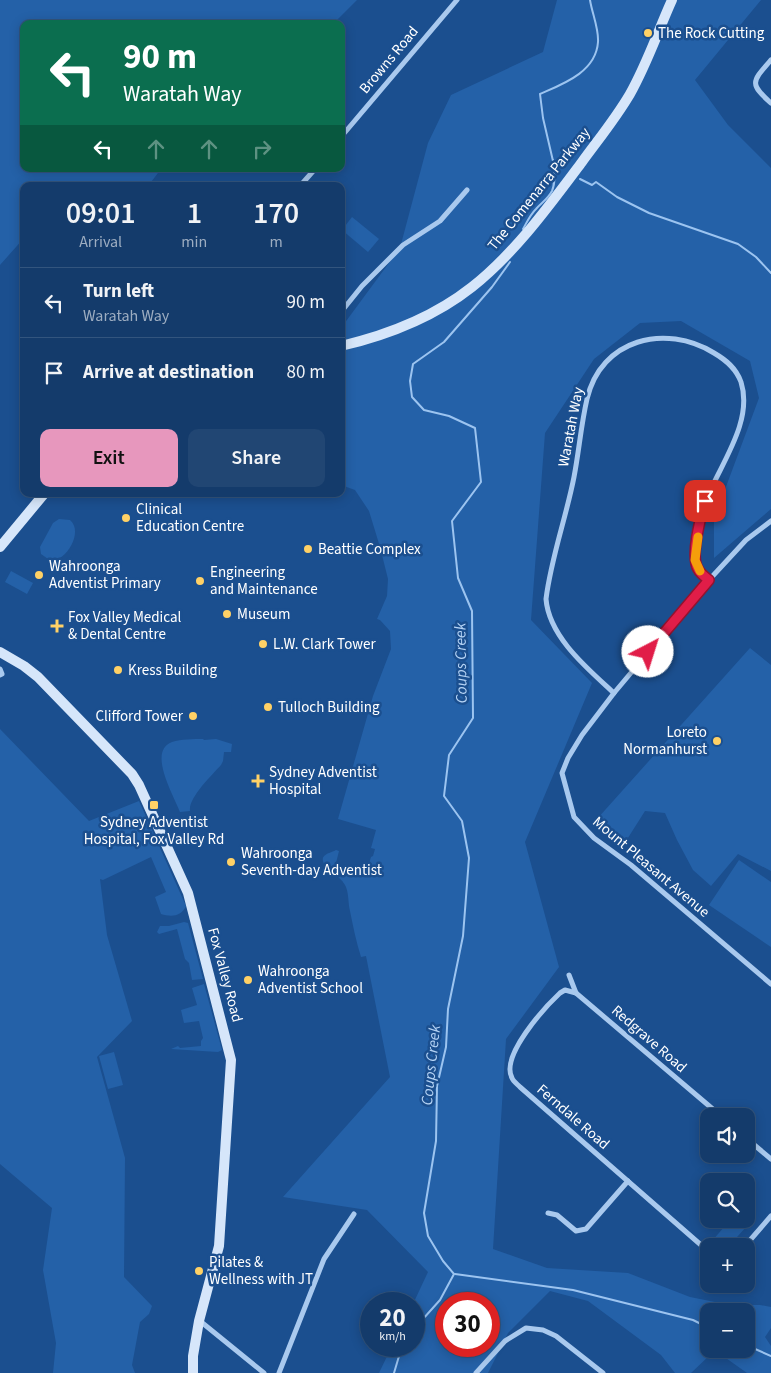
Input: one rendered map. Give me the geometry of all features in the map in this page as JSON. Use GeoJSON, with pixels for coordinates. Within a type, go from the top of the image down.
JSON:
{"type":"FeatureCollection","features":[{"type":"Feature","properties":{"kind":"main road","name":"The Comenarra Parkway"},"geometry":{"type":"LineString","coordinates":[[345,345],[398,330],[416,322],[471,288],[511,250],[615,118],[641,72],[672,0]]}},
{"type":"Feature","properties":{"kind":"main road"},"geometry":{"type":"LineString","coordinates":[[0,547],[42,497]]}},
{"type":"Feature","properties":{"kind":"main road","name":"Fox Valley Road"},"geometry":{"type":"LineString","coordinates":[[0,652],[22,664],[38,677],[132,774],[139,785],[188,894],[231,1060],[219,1246],[200,1321],[193,1356],[192,1373]]}},
{"type":"Feature","properties":{"kind":"street","name":"Browns Road"},"geometry":{"type":"LineString","coordinates":[[345,132],[457,0]]}},
{"type":"Feature","properties":{"kind":"street"},"geometry":{"type":"LineString","coordinates":[[771,60],[756,79],[757,91],[771,103]]}},
{"type":"Feature","properties":{"kind":"street"},"geometry":{"type":"LineString","coordinates":[[304,182],[312,172]]}},
{"type":"Feature","properties":{"kind":"street"},"geometry":{"type":"LineString","coordinates":[[345,307],[362,286],[403,245],[440,221],[466,190]]}},
{"type":"Feature","properties":{"kind":"street","name":"Waratah Way"},"geometry":{"type":"LineString","coordinates":[[614,693],[578,659],[565,643],[547,610],[546,599],[574,476],[590,388],[597,373],[618,352],[644,340],[679,338],[701,346],[731,364],[741,381],[744,394],[742,416],[732,444],[705,501],[696,552],[695,560],[698,569],[709,580]]}},
{"type":"Feature","properties":{"kind":"street","name":"Mount Pleasant Avenue"},"geometry":{"type":"LineString","coordinates":[[771,521],[746,540],[709,580],[614,693],[582,735],[568,758],[562,774],[574,817],[594,838],[631,865],[771,984]]}},
{"type":"Feature","properties":{"kind":"street"},"geometry":{"type":"LineString","coordinates":[[0,669],[2,674],[0,675]]}},
{"type":"Feature","properties":{"kind":"street","name":"Redgrave Road"},"geometry":{"type":"LineString","coordinates":[[569,975],[576,994],[711,1108]]}},
{"type":"Feature","properties":{"kind":"street","name":"Ferndale Road"},"geometry":{"type":"LineString","coordinates":[[576,994],[565,990],[560,992],[527,1030],[515,1048],[510,1073],[512,1078],[700,1244]]}},
{"type":"Feature","properties":{"kind":"street"},"geometry":{"type":"LineString","coordinates":[[755,1146],[771,1159]]}},
{"type":"Feature","properties":{"kind":"street"},"geometry":{"type":"LineString","coordinates":[[548,1213],[557,1216],[576,1230],[586,1229],[628,1181]]}},
{"type":"Feature","properties":{"kind":"street"},"geometry":{"type":"LineString","coordinates":[[279,1373],[324,1259],[354,1214]]}},
{"type":"Feature","properties":{"kind":"street"},"geometry":{"type":"LineString","coordinates":[[752,1238],[771,1216]]}},
{"type":"Feature","properties":{"kind":"street"},"geometry":{"type":"LineString","coordinates":[[200,1321],[264,1373]]}},
{"type":"Feature","properties":{"kind":"street"},"geometry":{"type":"LineString","coordinates":[[476,1373],[505,1341],[526,1328],[542,1330],[556,1336],[603,1373]]}},
{"type":"Feature","properties":{"kind":"shaded area"},"geometry":{"type":"Polygon","coordinates":[[[0,0],[357,0],[337,20],[20,20],[20,172],[159,172],[151,182],[20,182],[20,242],[0,265],[0,0]]]}},
{"type":"Feature","properties":{"kind":"shaded area"},"geometry":{"type":"Polygon","coordinates":[[[557,0],[761,0],[695,80],[728,125],[771,168],[771,509],[714,558],[714,519],[759,398],[750,361],[681,321],[640,323],[594,359],[545,433],[531,620],[592,683],[525,842],[559,967],[506,1039],[493,1249],[547,1268],[628,1273],[690,1297],[720,1303],[700,1303],[700,1358],[707,1358],[691,1373],[675,1373],[661,1355],[588,1301],[550,1291],[508,1333],[500,1349],[500,1292],[435,1292],[435,1357],[496,1357],[488,1373],[379,1373],[387,1357],[425,1357],[425,1292],[419,1292],[428,1272],[367,1210],[283,1197],[390,1077],[366,956],[361,957],[359,951],[349,908],[347,890],[344,883],[324,865],[323,857],[336,850],[339,851],[335,867],[363,877],[373,856],[375,849],[371,848],[376,830],[338,819],[373,696],[391,649],[390,631],[377,619],[387,596],[388,579],[380,547],[369,511],[355,490],[345,486],[345,323],[400,248],[428,143],[451,95],[543,52],[557,0]]]}},
{"type":"Feature","properties":{"kind":"shaded area"},"geometry":{"type":"Polygon","coordinates":[[[352,217],[379,239],[368,252],[345,233],[345,226],[352,217]]]}},
{"type":"Feature","properties":{"kind":"shaded area"},"geometry":{"type":"Polygon","coordinates":[[[59,519],[70,520],[74,525],[74,538],[62,556],[57,560],[51,561],[41,554],[40,547],[53,523],[59,519]]]}},
{"type":"Feature","properties":{"kind":"shaded area"},"geometry":{"type":"Polygon","coordinates":[[[11,571],[33,583],[27,594],[5,582],[11,571]]]}},
{"type":"Feature","properties":{"kind":"shaded area","name":"Loreto Normanhurst"},"geometry":{"type":"Polygon","coordinates":[[[750,648],[771,665],[771,871],[738,854],[711,886],[693,870],[665,813],[645,811],[626,841],[597,819],[750,648]]]}},
{"type":"Feature","properties":{"kind":"shaded area"},"geometry":{"type":"Polygon","coordinates":[[[0,729],[89,821],[139,801],[186,906],[179,914],[168,916],[161,914],[155,897],[166,892],[151,857],[103,880],[100,879],[107,935],[132,1021],[97,1057],[125,1158],[124,1277],[152,1306],[149,1314],[140,1322],[132,1365],[135,1373],[53,1373],[56,1343],[43,1270],[52,1208],[0,1164],[0,729]]]}},
{"type":"Feature","properties":{"kind":"shaded area"},"geometry":{"type":"Polygon","coordinates":[[[216,739],[232,744],[231,752],[224,752],[221,765],[197,793],[190,806],[190,811],[180,812],[164,774],[162,754],[165,747],[172,742],[216,739]]]}},
{"type":"Feature","properties":{"kind":"shaded area"},"geometry":{"type":"Polygon","coordinates":[[[739,860],[771,882],[771,947],[709,905],[739,860]]]}},
{"type":"Feature","properties":{"kind":"shaded area"},"geometry":{"type":"Polygon","coordinates":[[[188,923],[203,979],[192,980],[189,963],[185,959],[177,929],[159,934],[157,932],[160,926],[188,923]]]}},
{"type":"Feature","properties":{"kind":"shaded area"},"geometry":{"type":"Polygon","coordinates":[[[204,984],[222,1050],[218,1052],[171,1049],[178,1046],[180,1048],[201,1046],[203,1038],[199,1021],[184,1023],[181,1010],[197,1005],[192,988],[204,984]]]}},
{"type":"Feature","properties":{"kind":"shaded area"},"geometry":{"type":"Polygon","coordinates":[[[114,1052],[123,1085],[108,1089],[99,1056],[114,1052]]]}},
{"type":"Feature","properties":{"kind":"shaded area"},"geometry":{"type":"Polygon","coordinates":[[[723,1228],[745,1228],[736,1238],[715,1238],[723,1228]]]}},
{"type":"Feature","properties":{"kind":"shaded area"},"geometry":{"type":"Polygon","coordinates":[[[755,1305],[771,1307],[771,1328],[765,1337],[771,1346],[771,1373],[747,1373],[726,1358],[755,1358],[755,1305]]]}},
{"type":"Feature","properties":{"kind":"waterway","name":"Coups Creek"},"geometry":{"type":"LineString","coordinates":[[553,161],[543,118],[540,94],[577,76],[585,69],[596,52],[598,37],[590,0]]}},
{"type":"Feature","properties":{"kind":"waterway","name":"Coups Creek"},"geometry":{"type":"LineString","coordinates":[[523,229],[532,214],[552,191],[554,180],[553,160]]}},
{"type":"Feature","properties":{"kind":"waterway"},"geometry":{"type":"LineString","coordinates":[[580,179],[592,185],[596,182],[617,197],[649,213],[738,244],[756,257],[771,273]]}},
{"type":"Feature","properties":{"kind":"waterway","name":"Coups Creek"},"geometry":{"type":"LineString","coordinates":[[425,1317],[440,1300],[454,1274],[443,1261],[428,1236],[424,1213],[436,1141],[437,1086],[446,1047],[448,1009],[463,936],[469,858],[462,821],[444,796],[449,755],[473,718],[472,611],[458,578],[452,521],[481,482],[475,428],[449,416],[424,410],[412,397],[410,381],[413,364],[444,342],[492,287],[510,262]]}},
{"type":"Feature","properties":{"kind":"waterway"},"geometry":{"type":"LineString","coordinates":[[455,1274],[573,1290],[693,1320],[700,1324]]}},
{"type":"Feature","properties":{"kind":"waterway"},"geometry":{"type":"LineString","coordinates":[[755,1349],[771,1356]]}},
{"type":"Feature","properties":{"kind":"waterway","name":"Coups Creek"},"geometry":{"type":"LineString","coordinates":[[394,1373],[399,1357]]}},
{"type":"Feature","properties":{"kind":"slow traffic"},"geometry":{"type":"LineString","coordinates":[[698,537],[695,560],[700,571]]}},
{"type":"Feature","properties":{"kind":"place","name":"The Rock Cutting"},"geometry":{"type":"Point","coordinates":[648,33]}},
{"type":"Feature","properties":{"kind":"place","name":"Clinical Education Centre"},"geometry":{"type":"Point","coordinates":[126,518]}},
{"type":"Feature","properties":{"kind":"place","name":"Beattie Complex"},"geometry":{"type":"Point","coordinates":[308,549]}},
{"type":"Feature","properties":{"kind":"place","name":"Wahroonga Adventist Primary"},"geometry":{"type":"Point","coordinates":[39,575]}},
{"type":"Feature","properties":{"kind":"place","name":"Engineering and Maintenance"},"geometry":{"type":"Point","coordinates":[200,581]}},
{"type":"Feature","properties":{"kind":"place","name":"Museum"},"geometry":{"type":"Point","coordinates":[227,614]}},
{"type":"Feature","properties":{"kind":"place","name":"Fox Valley Medical & Dental Centre"},"geometry":{"type":"Point","coordinates":[57,626]}},
{"type":"Feature","properties":{"kind":"place","name":"L.W. Clark Tower"},"geometry":{"type":"Point","coordinates":[263,644]}},
{"type":"Feature","properties":{"kind":"place","name":"Kress Building"},"geometry":{"type":"Point","coordinates":[118,670]}},
{"type":"Feature","properties":{"kind":"place","name":"Tulloch Building"},"geometry":{"type":"Point","coordinates":[268,707]}},
{"type":"Feature","properties":{"kind":"place","name":"Clifford Tower"},"geometry":{"type":"Point","coordinates":[193,716]}},
{"type":"Feature","properties":{"kind":"place","name":"Loreto Normanhurst"},"geometry":{"type":"Point","coordinates":[717,741]}},
{"type":"Feature","properties":{"kind":"place","name":"Sydney Adventist Hospital"},"geometry":{"type":"Point","coordinates":[258,781]}},
{"type":"Feature","properties":{"kind":"place","name":"Sydney Adventist Hospital, Fox Valley Rd"},"geometry":{"type":"Point","coordinates":[154,805]}},
{"type":"Feature","properties":{"kind":"place","name":"Wahroonga Seventh-day Adventist"},"geometry":{"type":"Point","coordinates":[231,862]}},
{"type":"Feature","properties":{"kind":"place","name":"Wahroonga Adventist School"},"geometry":{"type":"Point","coordinates":[248,980]}},
{"type":"Feature","properties":{"kind":"place","name":"Pilates & Wellness with JT"},"geometry":{"type":"Point","coordinates":[199,1271]}},
{"type":"Feature","properties":{"kind":"route"},"geometry":{"type":"LineString","coordinates":[[648,652],[709,580],[698,569],[695,560],[705,501]]}}]}
